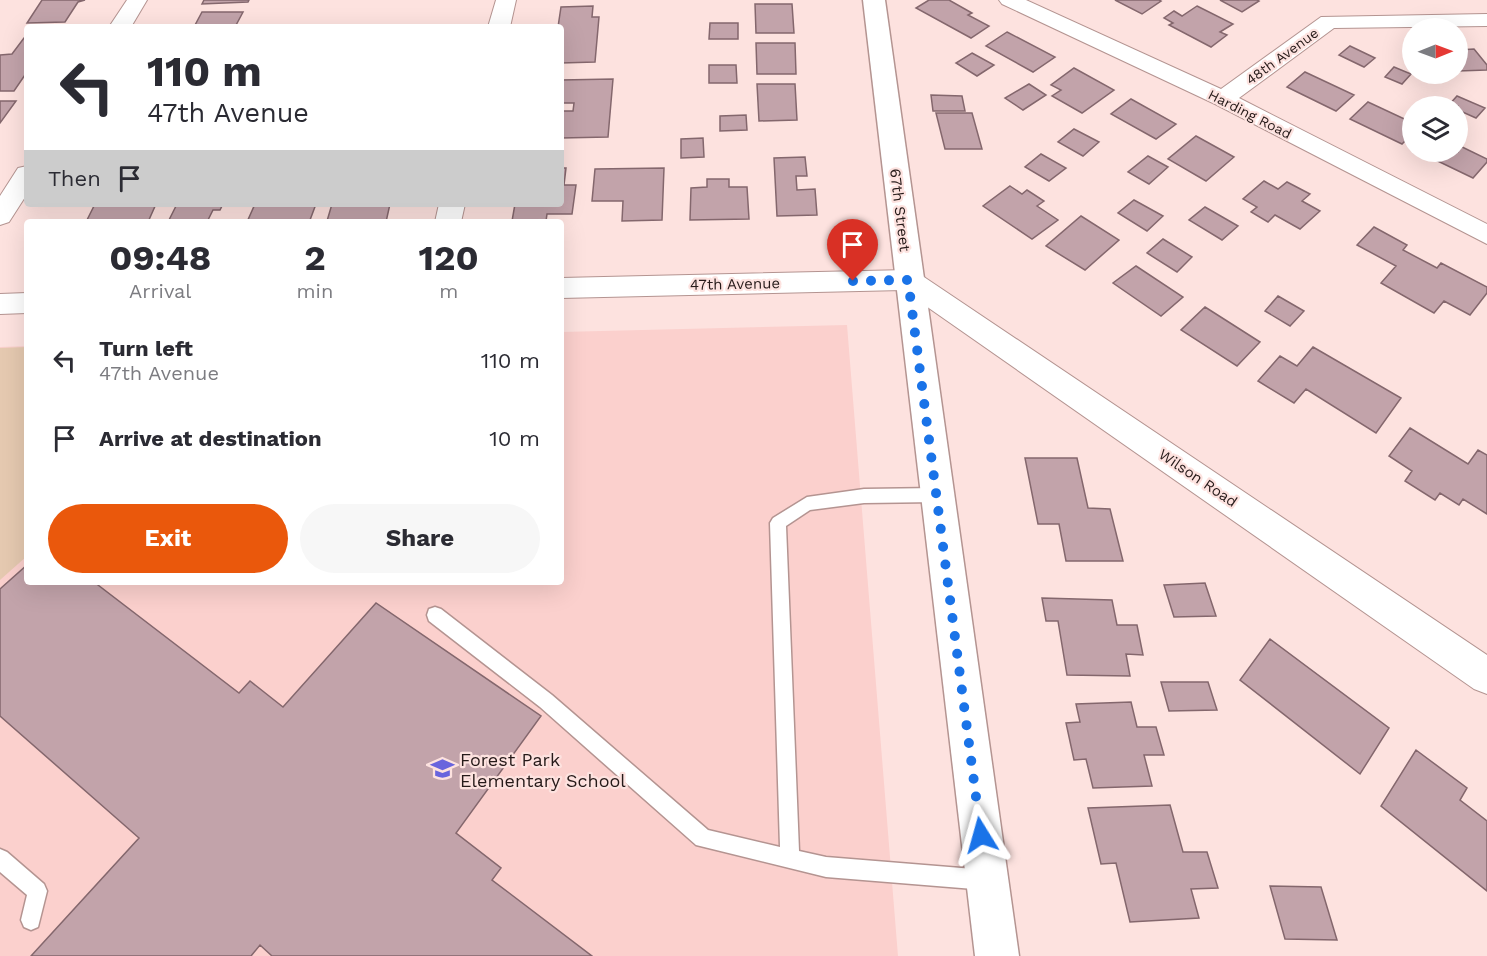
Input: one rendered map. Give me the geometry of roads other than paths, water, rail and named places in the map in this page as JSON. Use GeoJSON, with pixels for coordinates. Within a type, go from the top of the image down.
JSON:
{"type":"FeatureCollection","features":[{"type":"Feature","properties":{"kind":"street"},"geometry":{"type":"LineString","coordinates":[[122,24],[137,0]]}},
{"type":"Feature","properties":{"kind":"street"},"geometry":{"type":"LineString","coordinates":[[500,24],[506,0]]}},
{"type":"Feature","properties":{"kind":"street","name":"67th Street"},"geometry":{"type":"LineString","coordinates":[[874,0],[908,280],[997,956]]}},
{"type":"Feature","properties":{"kind":"street","name":"Harding Road"},"geometry":{"type":"LineString","coordinates":[[1009,0],[1223,99],[1487,235]]}},
{"type":"Feature","properties":{"kind":"street","name":"48th Avenue"},"geometry":{"type":"LineString","coordinates":[[1223,99],[1329,22],[1487,20]]}},
{"type":"Feature","properties":{"kind":"street"},"geometry":{"type":"LineString","coordinates":[[0,216],[24,179]]}},
{"type":"Feature","properties":{"kind":"street","name":"47th Avenue"},"geometry":{"type":"LineString","coordinates":[[564,288],[908,280]]}},
{"type":"Feature","properties":{"kind":"street","name":"Wilson Road"},"geometry":{"type":"LineString","coordinates":[[908,280],[1487,676]]}},
{"type":"Feature","properties":{"kind":"street"},"geometry":{"type":"LineString","coordinates":[[0,304],[24,303]]}},
{"type":"Feature","properties":{"kind":"lane"},"geometry":{"type":"LineString","coordinates":[[790,860],[778,523],[807,504],[864,496],[937,495]]}},
{"type":"Feature","properties":{"kind":"lane"},"geometry":{"type":"LineString","coordinates":[[435,615],[546,701],[703,838],[826,867],[987,880]]}},
{"type":"Feature","properties":{"kind":"lane"},"geometry":{"type":"LineString","coordinates":[[0,859],[37,891],[31,920]]}},
{"type":"Feature","properties":{"kind":"place","name":"Forest Park Elementary School"},"geometry":{"type":"Point","coordinates":[442,769]}}]}
